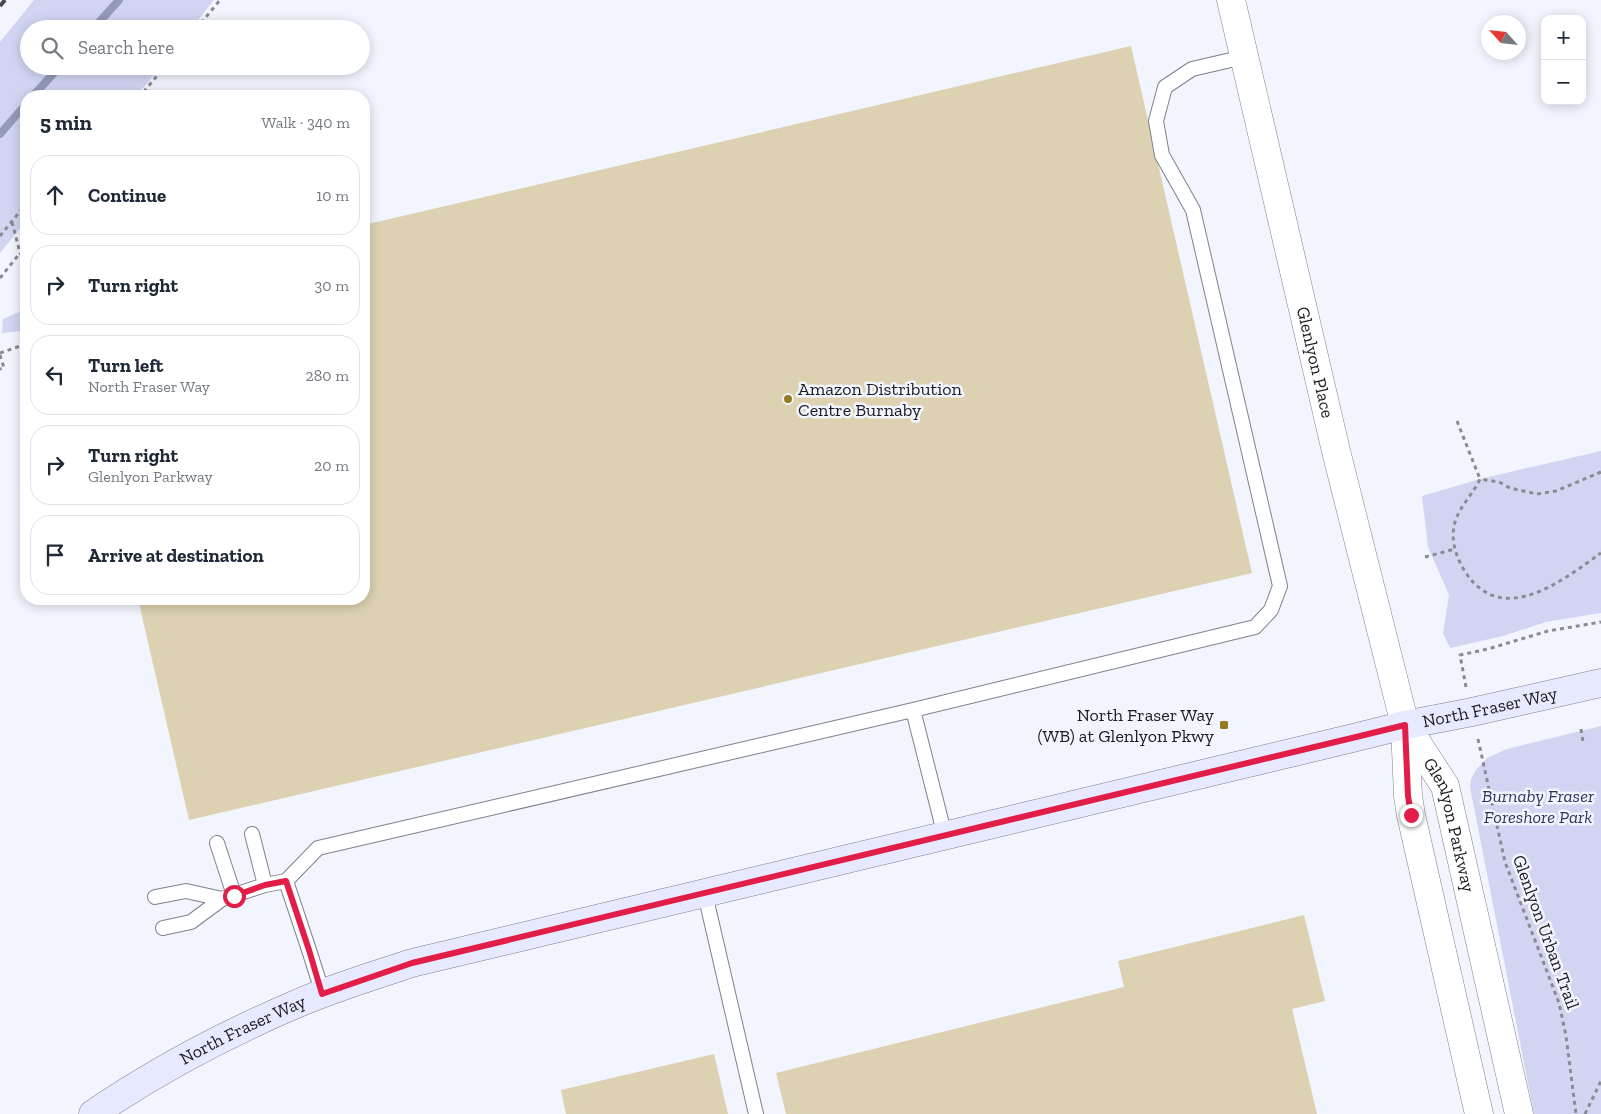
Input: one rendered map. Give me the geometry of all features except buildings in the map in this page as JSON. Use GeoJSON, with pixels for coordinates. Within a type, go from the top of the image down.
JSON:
{"type":"FeatureCollection","features":[{"type":"Feature","properties":{"kind":"street","name":"Glenlyon Place"},"geometry":{"type":"LineString","coordinates":[[1231,0],[1336,450],[1405,725]]}},
{"type":"Feature","properties":{"kind":"street","name":"North Fraser Way"},"geometry":{"type":"LineString","coordinates":[[93,1114],[124,1092],[165,1068],[278,1012],[322,994],[412,963],[1405,725],[1601,683]]}},
{"type":"Feature","properties":{"kind":"street","name":"Glenlyon Parkway"},"geometry":{"type":"LineString","coordinates":[[1405,725],[1408,796],[1411,815],[1479,1114]]}},
{"type":"Feature","properties":{"kind":"street","name":"Glenlyon Parkway"},"geometry":{"type":"LineString","coordinates":[[1405,725],[1445,786],[1519,1114]]}},
{"type":"Feature","properties":{"kind":"lane"},"geometry":{"type":"LineString","coordinates":[[164,928],[191,922],[228,897],[265,885],[286,881],[318,848],[913,710],[1256,627],[1271,610],[1280,586],[1193,210],[1162,155],[1156,121],[1166,87],[1192,69],[1244,57]]}},
{"type":"Feature","properties":{"kind":"lane"},"geometry":{"type":"LineString","coordinates":[[913,710],[945,836]]}},
{"type":"Feature","properties":{"kind":"lane"},"geometry":{"type":"LineString","coordinates":[[252,834],[265,885]]}},
{"type":"Feature","properties":{"kind":"lane"},"geometry":{"type":"LineString","coordinates":[[217,842],[228,897]]}},
{"type":"Feature","properties":{"kind":"lane"},"geometry":{"type":"LineString","coordinates":[[286,881],[322,994]]}},
{"type":"Feature","properties":{"kind":"lane"},"geometry":{"type":"LineString","coordinates":[[155,897],[186,891],[228,897]]}},
{"type":"Feature","properties":{"kind":"lane"},"geometry":{"type":"LineString","coordinates":[[705,894],[756,1114]]}},
{"type":"Feature","properties":{"kind":"path"},"geometry":{"type":"LineString","coordinates":[[203,20],[220,0]]}},
{"type":"Feature","properties":{"kind":"path"},"geometry":{"type":"LineString","coordinates":[[145,90],[158,75]]}},
{"type":"Feature","properties":{"kind":"path"},"geometry":{"type":"LineString","coordinates":[[0,236],[20,212]]}},
{"type":"Feature","properties":{"kind":"path"},"geometry":{"type":"LineString","coordinates":[[0,278],[20,254],[12,222]]}},
{"type":"Feature","properties":{"kind":"path"},"geometry":{"type":"LineString","coordinates":[[0,369],[4,368],[0,355],[20,347]]}},
{"type":"Feature","properties":{"kind":"path"},"geometry":{"type":"LineString","coordinates":[[1457,421],[1480,479],[1461,508],[1455,522],[1453,539],[1461,566],[1478,587],[1488,594],[1501,598],[1527,596],[1551,586],[1601,553]]}},
{"type":"Feature","properties":{"kind":"path"},"geometry":{"type":"LineString","coordinates":[[1480,479],[1499,482],[1510,488],[1537,494],[1556,491],[1601,472]]}},
{"type":"Feature","properties":{"kind":"path"},"geometry":{"type":"LineString","coordinates":[[1425,556],[1455,549]]}},
{"type":"Feature","properties":{"kind":"path"},"geometry":{"type":"LineString","coordinates":[[1463,674],[1460,655],[1488,649],[1548,630],[1601,622]]}},
{"type":"Feature","properties":{"kind":"path"},"geometry":{"type":"LineString","coordinates":[[1581,729],[1583,742]]}},
{"type":"Feature","properties":{"kind":"path","name":"Glenlyon Urban Trail"},"geometry":{"type":"LineString","coordinates":[[1483,761],[1505,862],[1559,1003],[1566,1036],[1576,1114]]}},
{"type":"Feature","properties":{"kind":"path"},"geometry":{"type":"LineString","coordinates":[[1585,1114],[1601,1081]]}},
{"type":"Feature","properties":{"kind":"green space"},"geometry":{"type":"Polygon","coordinates":[[[34,0],[214,0],[198,20],[20,20],[20,75],[154,75],[140,90],[20,90],[20,228],[0,253],[0,42],[34,0]]]}},
{"type":"Feature","properties":{"kind":"green space"},"geometry":{"type":"Polygon","coordinates":[[[20,312],[20,331],[2,333],[3,319],[20,312]]]}},
{"type":"Feature","properties":{"kind":"green space"},"geometry":{"type":"Polygon","coordinates":[[[1601,451],[1601,613],[1546,622],[1503,636],[1450,648],[1443,633],[1449,595],[1428,547],[1422,496],[1480,479],[1601,451]]]}},
{"type":"Feature","properties":{"kind":"green space","name":"Burnaby Fraser Foreshore Park"},"geometry":{"type":"Polygon","coordinates":[[[1601,726],[1601,1114],[1534,1114],[1470,787],[1471,779],[1487,758],[1507,749],[1601,726]]]}},
{"type":"Feature","properties":{"kind":"waterway"},"geometry":{"type":"LineString","coordinates":[[101,20],[119,0]]}},
{"type":"Feature","properties":{"kind":"waterway"},"geometry":{"type":"LineString","coordinates":[[38,90],[52,75]]}},
{"type":"Feature","properties":{"kind":"waterway"},"geometry":{"type":"LineString","coordinates":[[0,134],[20,111]]}},
{"type":"Feature","properties":{"kind":"railway"},"geometry":{"type":"LineString","coordinates":[[0,6],[5,0]]}},
{"type":"Feature","properties":{"kind":"place","name":"Amazon Distribution Centre Burnaby"},"geometry":{"type":"Point","coordinates":[788,399]}},
{"type":"Feature","properties":{"kind":"place","name":"North Fraser Way (WB) at Glenlyon Pkwy"},"geometry":{"type":"Point","coordinates":[1224,725]}},
{"type":"Feature","properties":{"kind":"route"},"geometry":{"type":"LineString","coordinates":[[234,896],[265,885],[286,881],[322,994],[412,963],[1405,725],[1408,796],[1411,815]]}}]}
